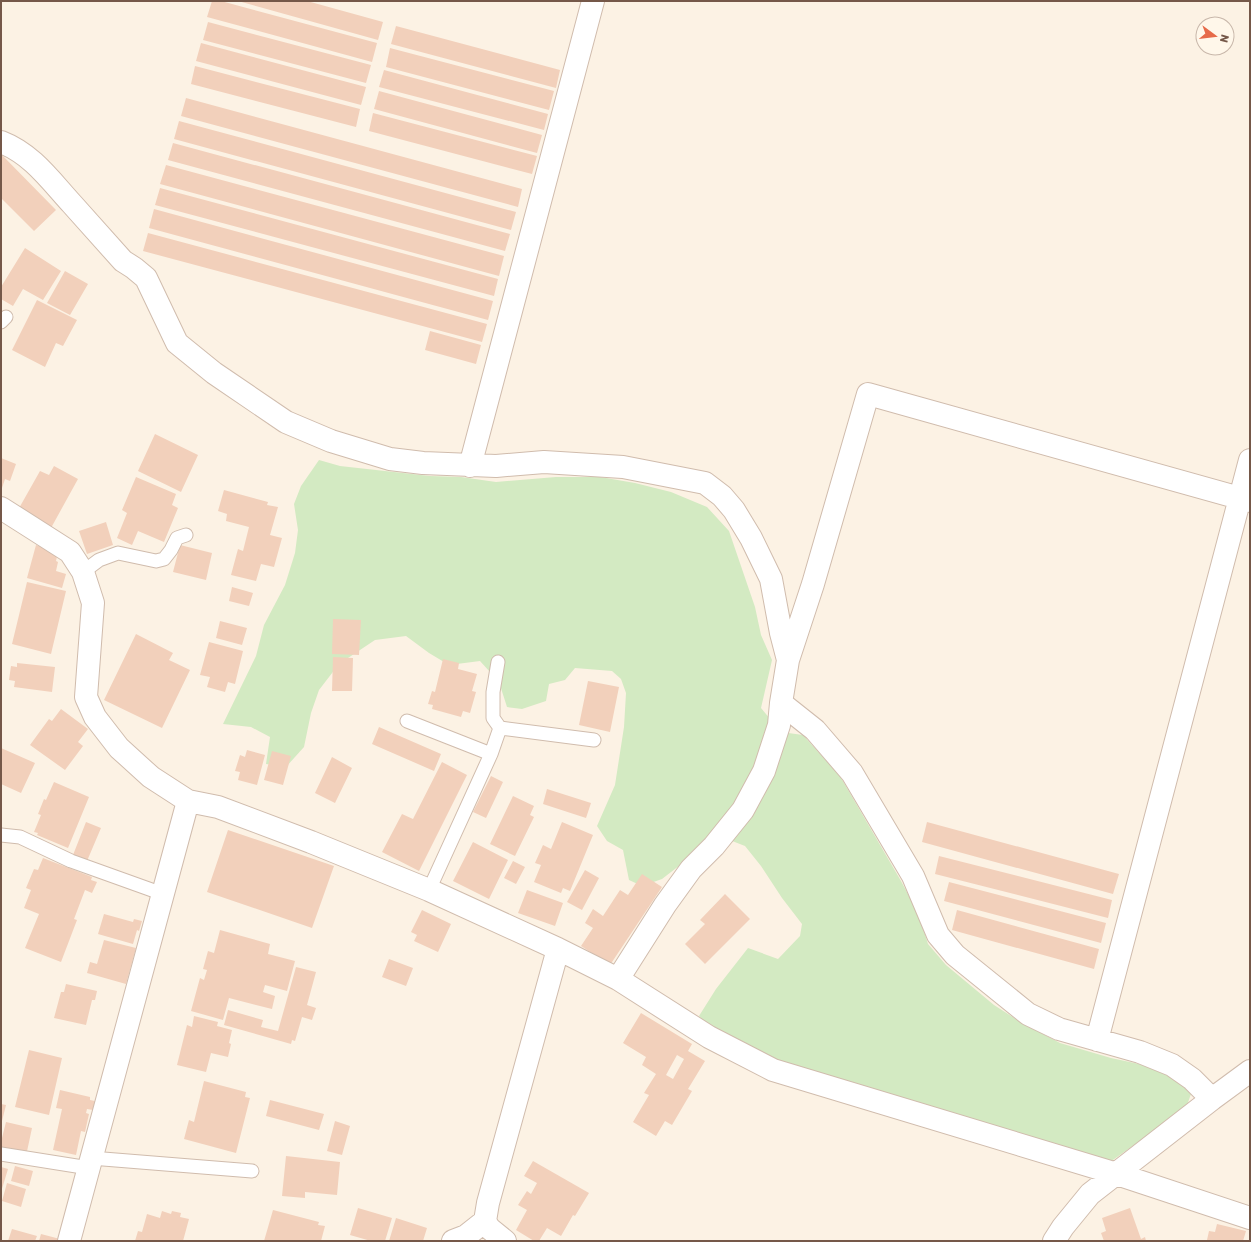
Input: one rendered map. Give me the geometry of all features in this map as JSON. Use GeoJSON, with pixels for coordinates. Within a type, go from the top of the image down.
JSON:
{"type":"FeatureCollection","features":[{"type":"Feature","properties":{"kind":"street"},"geometry":{"type":"LineString","coordinates":[[470,466],[593,1]]}},
{"type":"Feature","properties":{"kind":"street"},"geometry":{"type":"LineString","coordinates":[[1,142],[20,151],[31,160],[123,261],[146,278],[177,342],[214,373],[286,422],[331,441],[390,459],[470,466],[496,466],[544,462],[623,467],[705,483],[722,496],[734,510],[751,538],[771,579],[781,633],[788,660]]}},
{"type":"Feature","properties":{"kind":"street"},"geometry":{"type":"LineString","coordinates":[[618,979],[665,905],[691,869],[714,846],[743,810],[764,772],[780,725],[781,703],[788,660],[815,577],[868,394],[1245,499]]}},
{"type":"Feature","properties":{"kind":"street"},"geometry":{"type":"LineString","coordinates":[[1097,1040],[1245,499],[1250,460]]}},
{"type":"Feature","properties":{"kind":"street"},"geometry":{"type":"LineString","coordinates":[[1,508],[70,552],[84,572],[93,603],[86,697],[95,717],[119,748],[152,777],[188,801],[218,807],[311,842],[429,890],[558,949],[618,979],[709,1036],[773,1070],[1117,1174],[1250,1218]]}},
{"type":"Feature","properties":{"kind":"street"},"geometry":{"type":"LineString","coordinates":[[781,703],[815,730],[852,773],[913,876],[938,935],[955,955],[1028,1014],[1059,1029],[1140,1052],[1172,1065],[1192,1079],[1212,1099]]}},
{"type":"Feature","properties":{"kind":"street"},"geometry":{"type":"LineString","coordinates":[[68,1241],[188,801]]}},
{"type":"Feature","properties":{"kind":"street"},"geometry":{"type":"LineString","coordinates":[[505,1241],[488,1228],[485,1221],[488,1204],[558,949]]}},
{"type":"Feature","properties":{"kind":"street"},"geometry":{"type":"LineString","coordinates":[[1054,1241],[1063,1227],[1090,1194],[1250,1071]]}},
{"type":"Feature","properties":{"kind":"street"},"geometry":{"type":"LineString","coordinates":[[453,1241],[466,1236],[485,1221]]}},
{"type":"Feature","properties":{"kind":"lane"},"geometry":{"type":"LineString","coordinates":[[84,572],[98,560],[118,552],[156,561],[164,559],[171,550],[177,538],[186,535]]}},
{"type":"Feature","properties":{"kind":"lane"},"geometry":{"type":"LineString","coordinates":[[498,662],[492,692],[493,718],[500,728],[594,740]]}},
{"type":"Feature","properties":{"kind":"lane"},"geometry":{"type":"LineString","coordinates":[[407,721],[491,754]]}},
{"type":"Feature","properties":{"kind":"lane"},"geometry":{"type":"LineString","coordinates":[[429,890],[491,754],[500,728]]}},
{"type":"Feature","properties":{"kind":"lane"},"geometry":{"type":"LineString","coordinates":[[1,835],[20,837],[71,860],[163,894]]}},
{"type":"Feature","properties":{"kind":"lane"},"geometry":{"type":"LineString","coordinates":[[1,1154],[90,1163],[252,1171]]}},
{"type":"Feature","properties":{"kind":"green space"},"geometry":{"type":"Polygon","coordinates":[[[319,460],[340,466],[430,476],[461,477],[496,482],[556,477],[600,477],[635,483],[671,492],[707,507],[729,531],[755,607],[761,635],[772,660],[761,708],[781,732],[803,735],[840,776],[919,915],[928,944],[946,965],[994,1005],[1022,1023],[1060,1043],[1111,1058],[1139,1064],[1166,1074],[1183,1083],[1191,1094],[1186,1108],[1110,1162],[779,1063],[712,1029],[699,1016],[716,989],[748,948],[778,959],[800,936],[802,924],[745,846],[727,839],[684,862],[662,879],[642,886],[629,880],[623,850],[607,841],[597,826],[615,785],[624,727],[626,693],[621,679],[612,671],[575,668],[565,680],[549,684],[546,701],[522,709],[507,707],[499,682],[480,661],[449,665],[429,653],[406,636],[375,640],[339,664],[319,690],[311,713],[304,747],[286,767],[266,764],[270,737],[251,727],[223,724],[256,656],[264,625],[285,585],[295,553],[298,530],[294,504],[301,486],[319,460]]]}},
{"type":"Feature","properties":{"kind":"building"},"geometry":{"type":"Polygon","coordinates":[[[212,1],[221,1],[377,43],[372,62],[207,17],[212,1]]]}},
{"type":"Feature","properties":{"kind":"building"},"geometry":{"type":"Polygon","coordinates":[[[238,1],[307,1],[383,22],[378,40],[238,1]]]}},
{"type":"Feature","properties":{"kind":"building"},"geometry":{"type":"Polygon","coordinates":[[[208,22],[371,65],[366,83],[203,40],[208,22]]]}},
{"type":"Feature","properties":{"kind":"building"},"geometry":{"type":"Polygon","coordinates":[[[396,26],[560,70],[556,88],[391,44],[396,26]]]}},
{"type":"Feature","properties":{"kind":"building"},"geometry":{"type":"Polygon","coordinates":[[[201,43],[366,87],[361,105],[196,61],[201,43]]]}},
{"type":"Feature","properties":{"kind":"building"},"geometry":{"type":"Polygon","coordinates":[[[390,48],[554,91],[549,110],[386,67],[390,48]]]}},
{"type":"Feature","properties":{"kind":"building"},"geometry":{"type":"Polygon","coordinates":[[[195,66],[360,109],[356,127],[191,84],[195,66]]]}},
{"type":"Feature","properties":{"kind":"building"},"geometry":{"type":"Polygon","coordinates":[[[384,70],[548,114],[544,130],[379,87],[384,70]]]}},
{"type":"Feature","properties":{"kind":"building"},"geometry":{"type":"Polygon","coordinates":[[[379,91],[542,135],[537,153],[374,109],[379,91]]]}},
{"type":"Feature","properties":{"kind":"building"},"geometry":{"type":"Polygon","coordinates":[[[186,98],[522,189],[518,207],[181,116],[186,98]]]}},
{"type":"Feature","properties":{"kind":"building"},"geometry":{"type":"Polygon","coordinates":[[[373,113],[537,156],[532,174],[369,131],[373,113]]]}},
{"type":"Feature","properties":{"kind":"building"},"geometry":{"type":"Polygon","coordinates":[[[179,121],[516,212],[511,230],[174,139],[179,121]]]}},
{"type":"Feature","properties":{"kind":"building"},"geometry":{"type":"Polygon","coordinates":[[[173,143],[510,234],[505,251],[168,160],[173,143]]]}},
{"type":"Feature","properties":{"kind":"building"},"geometry":{"type":"Polygon","coordinates":[[[2,155],[56,210],[34,231],[1,198],[2,155]]]}},
{"type":"Feature","properties":{"kind":"building"},"geometry":{"type":"Polygon","coordinates":[[[166,165],[504,256],[499,276],[160,184],[166,165]]]}},
{"type":"Feature","properties":{"kind":"building"},"geometry":{"type":"Polygon","coordinates":[[[160,188],[498,279],[494,296],[155,205],[160,188]]]}},
{"type":"Feature","properties":{"kind":"building"},"geometry":{"type":"Polygon","coordinates":[[[154,209],[493,301],[488,320],[149,228],[154,209]]]}},
{"type":"Feature","properties":{"kind":"building"},"geometry":{"type":"Polygon","coordinates":[[[148,233],[487,324],[482,342],[143,251],[148,233]]]}},
{"type":"Feature","properties":{"kind":"building"},"geometry":{"type":"Polygon","coordinates":[[[25,248],[61,271],[43,300],[23,289],[13,306],[1,299],[1,287],[25,248]]]}},
{"type":"Feature","properties":{"kind":"building"},"geometry":{"type":"Polygon","coordinates":[[[65,271],[88,284],[70,315],[47,303],[65,271]]]}},
{"type":"Feature","properties":{"kind":"building"},"geometry":{"type":"Polygon","coordinates":[[[37,300],[77,320],[63,346],[56,343],[45,367],[12,350],[37,300]]]}},
{"type":"Feature","properties":{"kind":"building"},"geometry":{"type":"Polygon","coordinates":[[[430,331],[481,345],[476,364],[425,350],[430,331]]]}},
{"type":"Feature","properties":{"kind":"building"},"geometry":{"type":"Polygon","coordinates":[[[155,434],[198,455],[181,492],[138,471],[155,434]]]}},
{"type":"Feature","properties":{"kind":"building"},"geometry":{"type":"Polygon","coordinates":[[[1,458],[16,464],[10,481],[5,479],[1,491],[1,458]]]}},
{"type":"Feature","properties":{"kind":"building"},"geometry":{"type":"Polygon","coordinates":[[[54,466],[78,479],[51,528],[18,510],[40,471],[49,475],[54,466]]]}},
{"type":"Feature","properties":{"kind":"building"},"geometry":{"type":"Polygon","coordinates":[[[136,477],[176,494],[172,505],[178,508],[164,542],[138,531],[132,545],[117,538],[127,513],[122,510],[136,477]]]}},
{"type":"Feature","properties":{"kind":"building"},"geometry":{"type":"Polygon","coordinates":[[[224,490],[268,502],[267,505],[278,507],[270,535],[282,538],[274,567],[261,564],[256,581],[231,575],[238,549],[243,551],[249,527],[226,521],[227,514],[218,511],[224,490]]]}},
{"type":"Feature","properties":{"kind":"building"},"geometry":{"type":"Polygon","coordinates":[[[106,522],[113,545],[87,554],[79,531],[106,522]]]}},
{"type":"Feature","properties":{"kind":"building"},"geometry":{"type":"Polygon","coordinates":[[[36,545],[58,552],[56,571],[66,574],[62,588],[27,578],[36,545]]]}},
{"type":"Feature","properties":{"kind":"building"},"geometry":{"type":"Polygon","coordinates":[[[180,545],[212,553],[206,580],[173,572],[180,545]]]}},
{"type":"Feature","properties":{"kind":"building"},"geometry":{"type":"Polygon","coordinates":[[[27,582],[66,591],[51,654],[12,644],[27,582]]]}},
{"type":"Feature","properties":{"kind":"building"},"geometry":{"type":"Polygon","coordinates":[[[232,587],[253,593],[249,606],[229,601],[232,587]]]}},
{"type":"Feature","properties":{"kind":"building"},"geometry":{"type":"Polygon","coordinates":[[[333,619],[361,620],[359,655],[332,654],[333,619]]]}},
{"type":"Feature","properties":{"kind":"building"},"geometry":{"type":"Polygon","coordinates":[[[220,621],[247,628],[242,645],[216,638],[220,621]]]}},
{"type":"Feature","properties":{"kind":"building"},"geometry":{"type":"Polygon","coordinates":[[[136,634],[173,653],[169,660],[190,670],[162,728],[104,700],[136,634]]]}},
{"type":"Feature","properties":{"kind":"building"},"geometry":{"type":"Polygon","coordinates":[[[209,642],[243,651],[235,684],[228,682],[225,692],[207,687],[210,677],[200,675],[209,642]]]}},
{"type":"Feature","properties":{"kind":"building"},"geometry":{"type":"Polygon","coordinates":[[[333,657],[353,658],[352,691],[332,691],[333,657]]]}},
{"type":"Feature","properties":{"kind":"building"},"geometry":{"type":"Polygon","coordinates":[[[443,659],[459,663],[458,669],[477,674],[472,691],[476,692],[470,713],[463,711],[461,717],[432,709],[433,705],[428,704],[432,691],[435,692],[443,659]]]}},
{"type":"Feature","properties":{"kind":"building"},"geometry":{"type":"Polygon","coordinates":[[[17,663],[55,667],[52,692],[14,687],[15,681],[9,680],[11,666],[17,667],[17,663]]]}},
{"type":"Feature","properties":{"kind":"building"},"geometry":{"type":"Polygon","coordinates":[[[588,681],[619,687],[610,732],[579,725],[588,681]]]}},
{"type":"Feature","properties":{"kind":"building"},"geometry":{"type":"Polygon","coordinates":[[[61,709],[88,729],[78,742],[83,746],[65,770],[30,745],[49,719],[52,721],[61,709]]]}},
{"type":"Feature","properties":{"kind":"building"},"geometry":{"type":"Polygon","coordinates":[[[379,727],[441,754],[434,771],[372,744],[379,727]]]}},
{"type":"Feature","properties":{"kind":"building"},"geometry":{"type":"Polygon","coordinates":[[[1,748],[35,763],[21,793],[1,784],[1,748]]]}},
{"type":"Feature","properties":{"kind":"building"},"geometry":{"type":"Polygon","coordinates":[[[247,750],[265,755],[257,785],[238,780],[240,772],[235,771],[240,755],[245,757],[247,750]]]}},
{"type":"Feature","properties":{"kind":"building"},"geometry":{"type":"Polygon","coordinates":[[[272,751],[291,756],[283,785],[264,780],[272,751]]]}},
{"type":"Feature","properties":{"kind":"building"},"geometry":{"type":"Polygon","coordinates":[[[332,757],[352,768],[335,803],[315,793],[332,757]]]}},
{"type":"Feature","properties":{"kind":"building"},"geometry":{"type":"Polygon","coordinates":[[[442,762],[467,775],[419,871],[382,852],[402,814],[413,819],[442,762]]]}},
{"type":"Feature","properties":{"kind":"building"},"geometry":{"type":"Polygon","coordinates":[[[491,776],[503,782],[486,818],[473,812],[491,776]]]}},
{"type":"Feature","properties":{"kind":"building"},"geometry":{"type":"Polygon","coordinates":[[[54,782],[89,797],[68,848],[37,835],[38,833],[34,832],[41,815],[38,814],[44,799],[46,800],[54,782]]]}},
{"type":"Feature","properties":{"kind":"building"},"geometry":{"type":"Polygon","coordinates":[[[547,789],[591,803],[586,818],[543,804],[547,789]]]}},
{"type":"Feature","properties":{"kind":"building"},"geometry":{"type":"Polygon","coordinates":[[[513,796],[534,806],[530,815],[534,817],[515,856],[490,844],[513,796]]]}},
{"type":"Feature","properties":{"kind":"building"},"geometry":{"type":"Polygon","coordinates":[[[86,822],[101,828],[87,861],[73,855],[86,822]]]}},
{"type":"Feature","properties":{"kind":"building"},"geometry":{"type":"Polygon","coordinates":[[[562,822],[593,835],[570,891],[563,888],[561,893],[534,882],[541,865],[535,863],[543,845],[551,849],[562,822]]]}},
{"type":"Feature","properties":{"kind":"building"},"geometry":{"type":"Polygon","coordinates":[[[927,822],[1119,874],[1113,894],[922,842],[927,822]]]}},
{"type":"Feature","properties":{"kind":"building"},"geometry":{"type":"Polygon","coordinates":[[[228,830],[334,866],[312,928],[207,892],[228,830]]]}},
{"type":"Feature","properties":{"kind":"building"},"geometry":{"type":"Polygon","coordinates":[[[473,842],[508,860],[489,899],[453,881],[473,842]]]}},
{"type":"Feature","properties":{"kind":"building"},"geometry":{"type":"Polygon","coordinates":[[[939,856],[1112,900],[1108,918],[935,874],[939,856]]]}},
{"type":"Feature","properties":{"kind":"building"},"geometry":{"type":"Polygon","coordinates":[[[43,858],[92,877],[91,880],[97,882],[92,893],[85,890],[74,919],[77,920],[61,962],[25,948],[39,914],[24,908],[31,890],[26,888],[34,869],[38,870],[43,858]]]}},
{"type":"Feature","properties":{"kind":"building"},"geometry":{"type":"Polygon","coordinates":[[[513,861],[525,867],[516,884],[504,878],[513,861]]]}},
{"type":"Feature","properties":{"kind":"building"},"geometry":{"type":"Polygon","coordinates":[[[585,870],[599,878],[582,910],[567,902],[585,870]]]}},
{"type":"Feature","properties":{"kind":"building"},"geometry":{"type":"Polygon","coordinates":[[[642,874],[662,887],[610,965],[581,946],[593,928],[585,923],[593,909],[603,916],[620,890],[628,895],[642,874]]]}},
{"type":"Feature","properties":{"kind":"building"},"geometry":{"type":"Polygon","coordinates":[[[949,882],[1106,923],[1101,943],[944,901],[949,882]]]}},
{"type":"Feature","properties":{"kind":"building"},"geometry":{"type":"Polygon","coordinates":[[[527,890],[563,903],[555,926],[518,913],[527,890]]]}},
{"type":"Feature","properties":{"kind":"building"},"geometry":{"type":"Polygon","coordinates":[[[725,894],[750,919],[705,964],[685,944],[705,924],[700,920],[725,894]]]}},
{"type":"Feature","properties":{"kind":"building"},"geometry":{"type":"Polygon","coordinates":[[[422,910],[451,924],[438,952],[414,941],[417,935],[411,932],[422,910]]]}},
{"type":"Feature","properties":{"kind":"building"},"geometry":{"type":"Polygon","coordinates":[[[957,910],[1099,949],[1094,969],[952,930],[957,910]]]}},
{"type":"Feature","properties":{"kind":"building"},"geometry":{"type":"Polygon","coordinates":[[[104,914],[133,922],[134,919],[142,921],[139,931],[137,930],[133,944],[98,934],[104,914]]]}},
{"type":"Feature","properties":{"kind":"building"},"geometry":{"type":"Polygon","coordinates":[[[220,930],[270,944],[268,954],[295,961],[287,991],[265,985],[263,992],[275,996],[272,1009],[229,998],[223,1020],[191,1011],[200,978],[204,980],[207,970],[203,969],[208,951],[214,953],[220,930]]]}},
{"type":"Feature","properties":{"kind":"building"},"geometry":{"type":"Polygon","coordinates":[[[104,940],[136,948],[126,984],[87,973],[90,962],[97,964],[104,940]]]}},
{"type":"Feature","properties":{"kind":"building"},"geometry":{"type":"Polygon","coordinates":[[[389,959],[413,968],[406,986],[382,977],[389,959]]]}},
{"type":"Feature","properties":{"kind":"building"},"geometry":{"type":"Polygon","coordinates":[[[296,967],[316,972],[307,1005],[316,1008],[312,1020],[302,1017],[295,1041],[292,1040],[291,1044],[224,1025],[228,1010],[263,1020],[261,1027],[278,1031],[296,967]]]}},
{"type":"Feature","properties":{"kind":"building"},"geometry":{"type":"Polygon","coordinates":[[[66,984],[97,991],[95,1000],[92,1000],[86,1025],[54,1018],[61,992],[64,992],[66,984]]]}},
{"type":"Feature","properties":{"kind":"building"},"geometry":{"type":"Polygon","coordinates":[[[641,1013],[692,1044],[688,1051],[705,1061],[688,1089],[692,1091],[672,1125],[665,1121],[656,1136],[633,1122],[649,1095],[644,1093],[656,1074],[642,1065],[646,1057],[623,1043],[641,1013]],[[677,1055],[666,1075],[673,1079],[684,1059],[677,1055]]]}},
{"type":"Feature","properties":{"kind":"building"},"geometry":{"type":"Polygon","coordinates":[[[194,1016],[218,1022],[217,1026],[232,1030],[228,1057],[211,1053],[206,1072],[177,1065],[187,1025],[192,1027],[194,1016]]]}},
{"type":"Feature","properties":{"kind":"building"},"geometry":{"type":"Polygon","coordinates":[[[29,1050],[62,1058],[49,1115],[15,1107],[29,1050]]]}},
{"type":"Feature","properties":{"kind":"building"},"geometry":{"type":"Polygon","coordinates":[[[204,1081],[246,1092],[245,1097],[250,1098],[236,1153],[184,1139],[189,1120],[194,1122],[204,1081]]]}},
{"type":"Feature","properties":{"kind":"building"},"geometry":{"type":"Polygon","coordinates":[[[60,1090],[90,1097],[90,1100],[95,1101],[93,1110],[87,1109],[86,1113],[89,1114],[85,1132],[81,1131],[76,1155],[53,1150],[62,1109],[56,1108],[60,1090]]]}},
{"type":"Feature","properties":{"kind":"building"},"geometry":{"type":"Polygon","coordinates":[[[270,1100],[324,1114],[319,1130],[266,1116],[270,1100]]]}},
{"type":"Feature","properties":{"kind":"building"},"geometry":{"type":"Polygon","coordinates":[[[1,1104],[6,1105],[2,1121],[1,1121],[1,1104]]]}},
{"type":"Feature","properties":{"kind":"building"},"geometry":{"type":"Polygon","coordinates":[[[335,1121],[350,1126],[342,1155],[327,1151],[335,1121]]]}},
{"type":"Feature","properties":{"kind":"building"},"geometry":{"type":"Polygon","coordinates":[[[6,1122],[32,1128],[26,1156],[1,1150],[1,1142],[6,1122]]]}},
{"type":"Feature","properties":{"kind":"building"},"geometry":{"type":"Polygon","coordinates":[[[286,1156],[340,1162],[337,1195],[305,1192],[305,1198],[282,1196],[286,1156]]]}},
{"type":"Feature","properties":{"kind":"building"},"geometry":{"type":"Polygon","coordinates":[[[533,1161],[589,1193],[575,1216],[573,1215],[561,1236],[547,1228],[539,1241],[534,1241],[516,1230],[527,1210],[518,1205],[527,1191],[531,1194],[537,1183],[524,1176],[533,1161]]]}},
{"type":"Feature","properties":{"kind":"building"},"geometry":{"type":"Polygon","coordinates":[[[15,1166],[33,1171],[29,1186],[11,1181],[15,1166]]]}},
{"type":"Feature","properties":{"kind":"building"},"geometry":{"type":"Polygon","coordinates":[[[1,1167],[8,1169],[1,1192],[1,1167]]]}},
{"type":"Feature","properties":{"kind":"building"},"geometry":{"type":"Polygon","coordinates":[[[7,1183],[26,1189],[21,1207],[2,1201],[7,1183]]]}},
{"type":"Feature","properties":{"kind":"building"},"geometry":{"type":"Polygon","coordinates":[[[358,1208],[392,1218],[385,1241],[371,1241],[350,1235],[358,1208]]]}},
{"type":"Feature","properties":{"kind":"building"},"geometry":{"type":"Polygon","coordinates":[[[1130,1208],[1141,1239],[1145,1237],[1146,1241],[1104,1241],[1101,1233],[1106,1231],[1102,1218],[1130,1208]]]}},
{"type":"Feature","properties":{"kind":"building"},"geometry":{"type":"Polygon","coordinates":[[[273,1210],[319,1222],[318,1225],[325,1226],[321,1241],[264,1241],[273,1210]]]}},
{"type":"Feature","properties":{"kind":"building"},"geometry":{"type":"Polygon","coordinates":[[[162,1211],[171,1214],[172,1211],[181,1213],[180,1217],[189,1219],[183,1241],[135,1241],[138,1231],[142,1232],[147,1214],[160,1218],[162,1211]]]}},
{"type":"Feature","properties":{"kind":"building"},"geometry":{"type":"Polygon","coordinates":[[[396,1218],[427,1228],[423,1241],[389,1241],[396,1218]]]}},
{"type":"Feature","properties":{"kind":"building"},"geometry":{"type":"Polygon","coordinates":[[[1217,1224],[1246,1231],[1243,1241],[1207,1240],[1209,1231],[1215,1232],[1217,1224]]]}},
{"type":"Feature","properties":{"kind":"building"},"geometry":{"type":"Polygon","coordinates":[[[12,1229],[37,1236],[35,1241],[8,1241],[12,1229]]]}},
{"type":"Feature","properties":{"kind":"building"},"geometry":{"type":"Polygon","coordinates":[[[41,1234],[60,1239],[59,1241],[39,1241],[41,1234]]]}}]}
